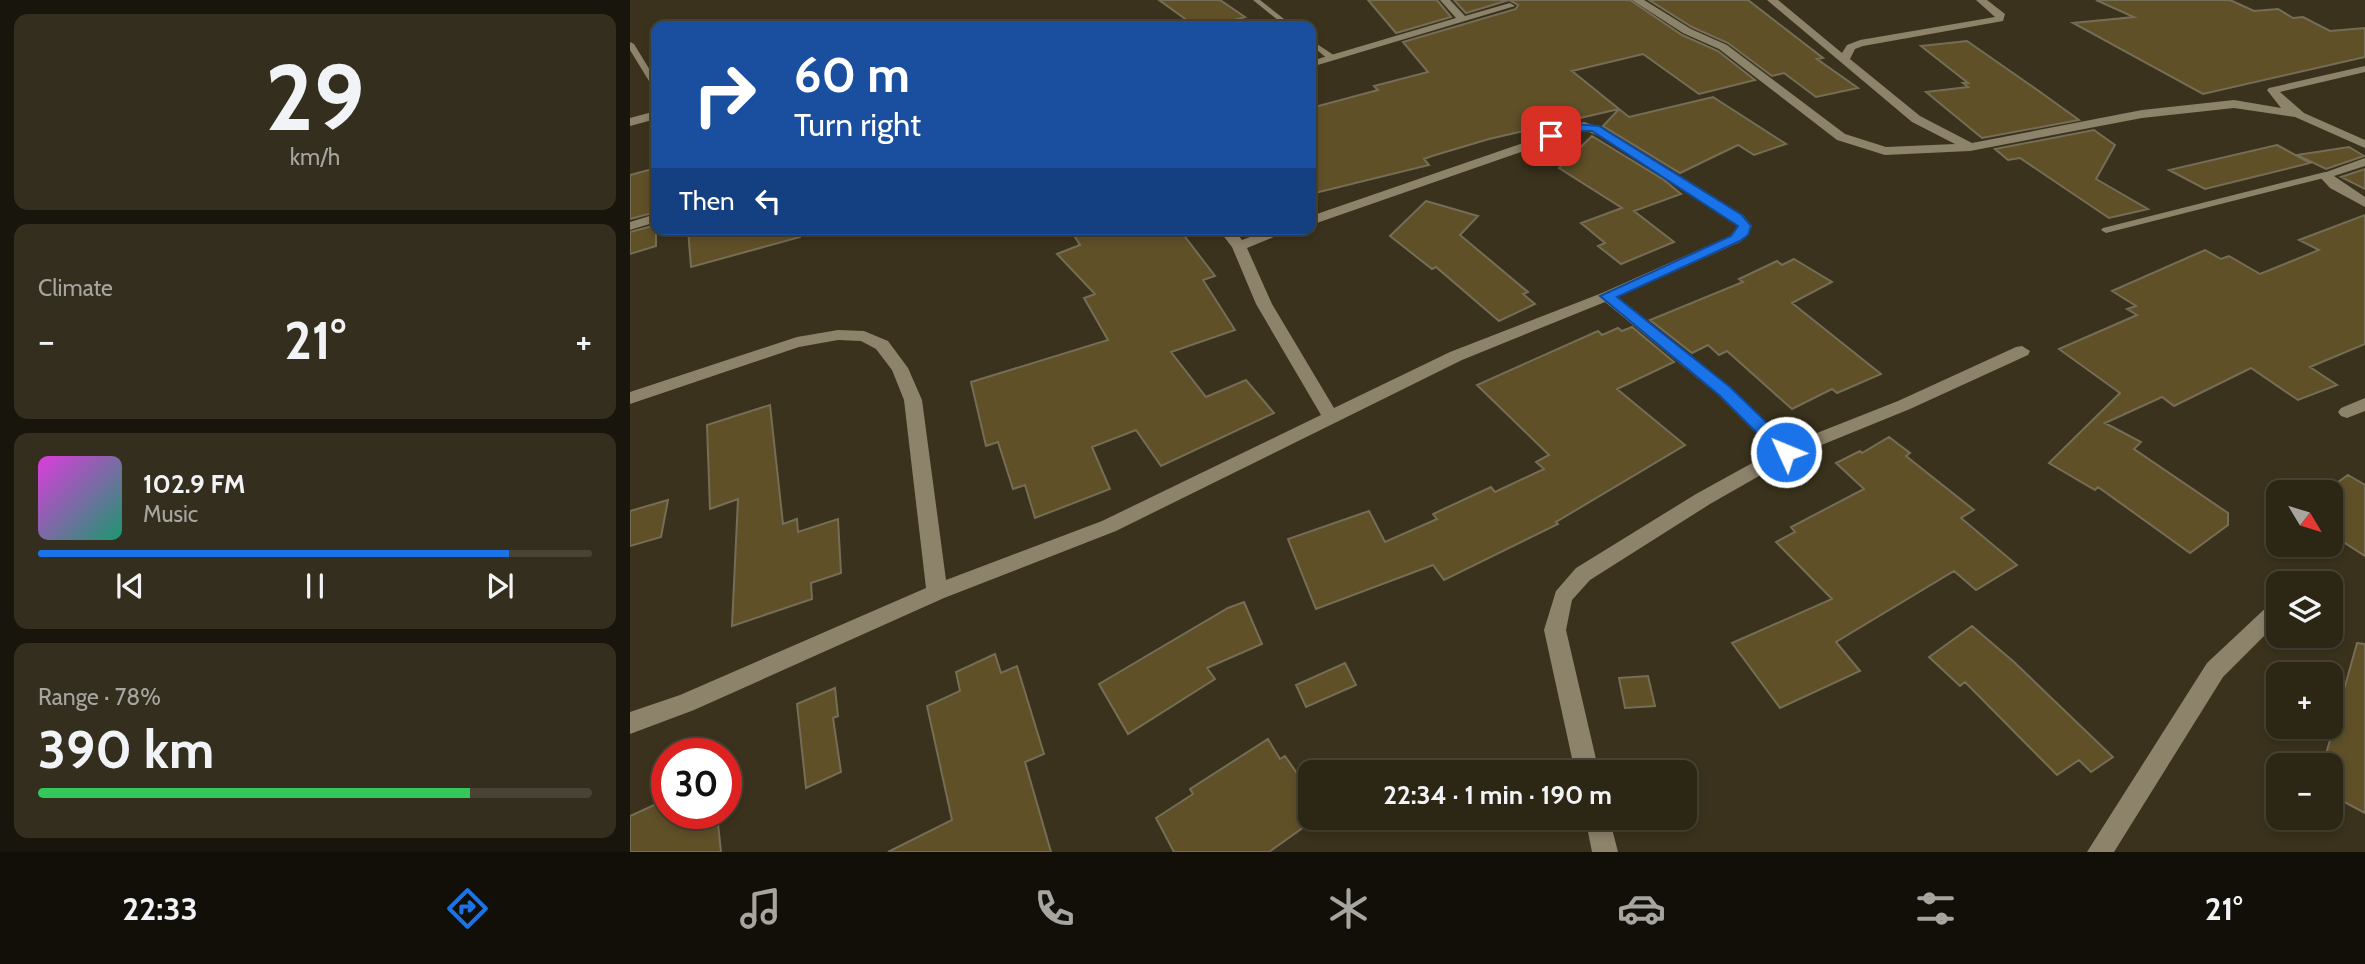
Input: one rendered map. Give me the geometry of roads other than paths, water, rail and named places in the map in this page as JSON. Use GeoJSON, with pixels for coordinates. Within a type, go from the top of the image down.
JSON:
{"type":"FeatureCollection","features":[{"type":"Feature","properties":{"kind":"street"},"geometry":{"type":"LineString","coordinates":[[1446,0],[1463,20]]}},
{"type":"Feature","properties":{"kind":"street"},"geometry":{"type":"LineString","coordinates":[[1637,0],[1687,31],[1723,47],[1841,137],[1885,151],[1970,147],[2155,112],[2234,104],[2295,114],[2365,144]]}},
{"type":"Feature","properties":{"kind":"street"},"geometry":{"type":"LineString","coordinates":[[1772,0],[1916,119],[1970,147]]}},
{"type":"Feature","properties":{"kind":"street"},"geometry":{"type":"LineString","coordinates":[[1844,59],[1851,47],[1860,43],[1999,19],[2001,16],[1998,11],[1981,0]]}},
{"type":"Feature","properties":{"kind":"street"},"geometry":{"type":"LineString","coordinates":[[1316,63],[1510,6]]}},
{"type":"Feature","properties":{"kind":"street"},"geometry":{"type":"LineString","coordinates":[[2295,114],[2275,98],[2273,90],[2365,69]]}},
{"type":"Feature","properties":{"kind":"street"},"geometry":{"type":"LineString","coordinates":[[630,122],[651,116]]}},
{"type":"Feature","properties":{"kind":"street"},"geometry":{"type":"LineString","coordinates":[[630,723],[687,703],[937,592],[1109,526],[1457,356],[1607,296],[1735,239],[1745,226],[1738,218],[1603,133],[1588,127],[1576,127],[1316,219]]}},
{"type":"Feature","properties":{"kind":"street"},"geometry":{"type":"LineString","coordinates":[[2365,162],[2325,175],[2335,185],[2365,203]]}},
{"type":"Feature","properties":{"kind":"street"},"geometry":{"type":"LineString","coordinates":[[630,226],[651,220]]}},
{"type":"Feature","properties":{"kind":"street"},"geometry":{"type":"LineString","coordinates":[[1230,235],[1240,246],[1264,304],[1331,417]]}},
{"type":"Feature","properties":{"kind":"street"},"geometry":{"type":"LineString","coordinates":[[1240,246],[1270,235]]}},
{"type":"Feature","properties":{"kind":"street"},"geometry":{"type":"LineString","coordinates":[[1607,296],[1724,391],[1786,452]]}},
{"type":"Feature","properties":{"kind":"street"},"geometry":{"type":"LineString","coordinates":[[630,398],[797,342],[838,335],[864,336],[882,345],[900,368],[912,400],[937,592]]}},
{"type":"Feature","properties":{"kind":"street"},"geometry":{"type":"LineString","coordinates":[[1584,760],[1555,630],[1563,597],[1583,574],[1703,499],[1786,452],[1903,405],[2022,351]]}},
{"type":"Feature","properties":{"kind":"street"},"geometry":{"type":"LineString","coordinates":[[2347,412],[2365,404]]}},
{"type":"Feature","properties":{"kind":"street"},"geometry":{"type":"LineString","coordinates":[[2100,852],[2215,670],[2266,621]]}},
{"type":"Feature","properties":{"kind":"street"},"geometry":{"type":"LineString","coordinates":[[1600,830],[1605,852]]}},
{"type":"Feature","properties":{"kind":"lane"},"geometry":{"type":"LineString","coordinates":[[1256,0],[1283,21]]}},
{"type":"Feature","properties":{"kind":"lane"},"geometry":{"type":"LineString","coordinates":[[630,44],[651,78]]}},
{"type":"Feature","properties":{"kind":"lane"},"geometry":{"type":"LineString","coordinates":[[1316,46],[1332,58]]}},
{"type":"Feature","properties":{"kind":"lane"},"geometry":{"type":"LineString","coordinates":[[2106,230],[2325,175]]}}]}
